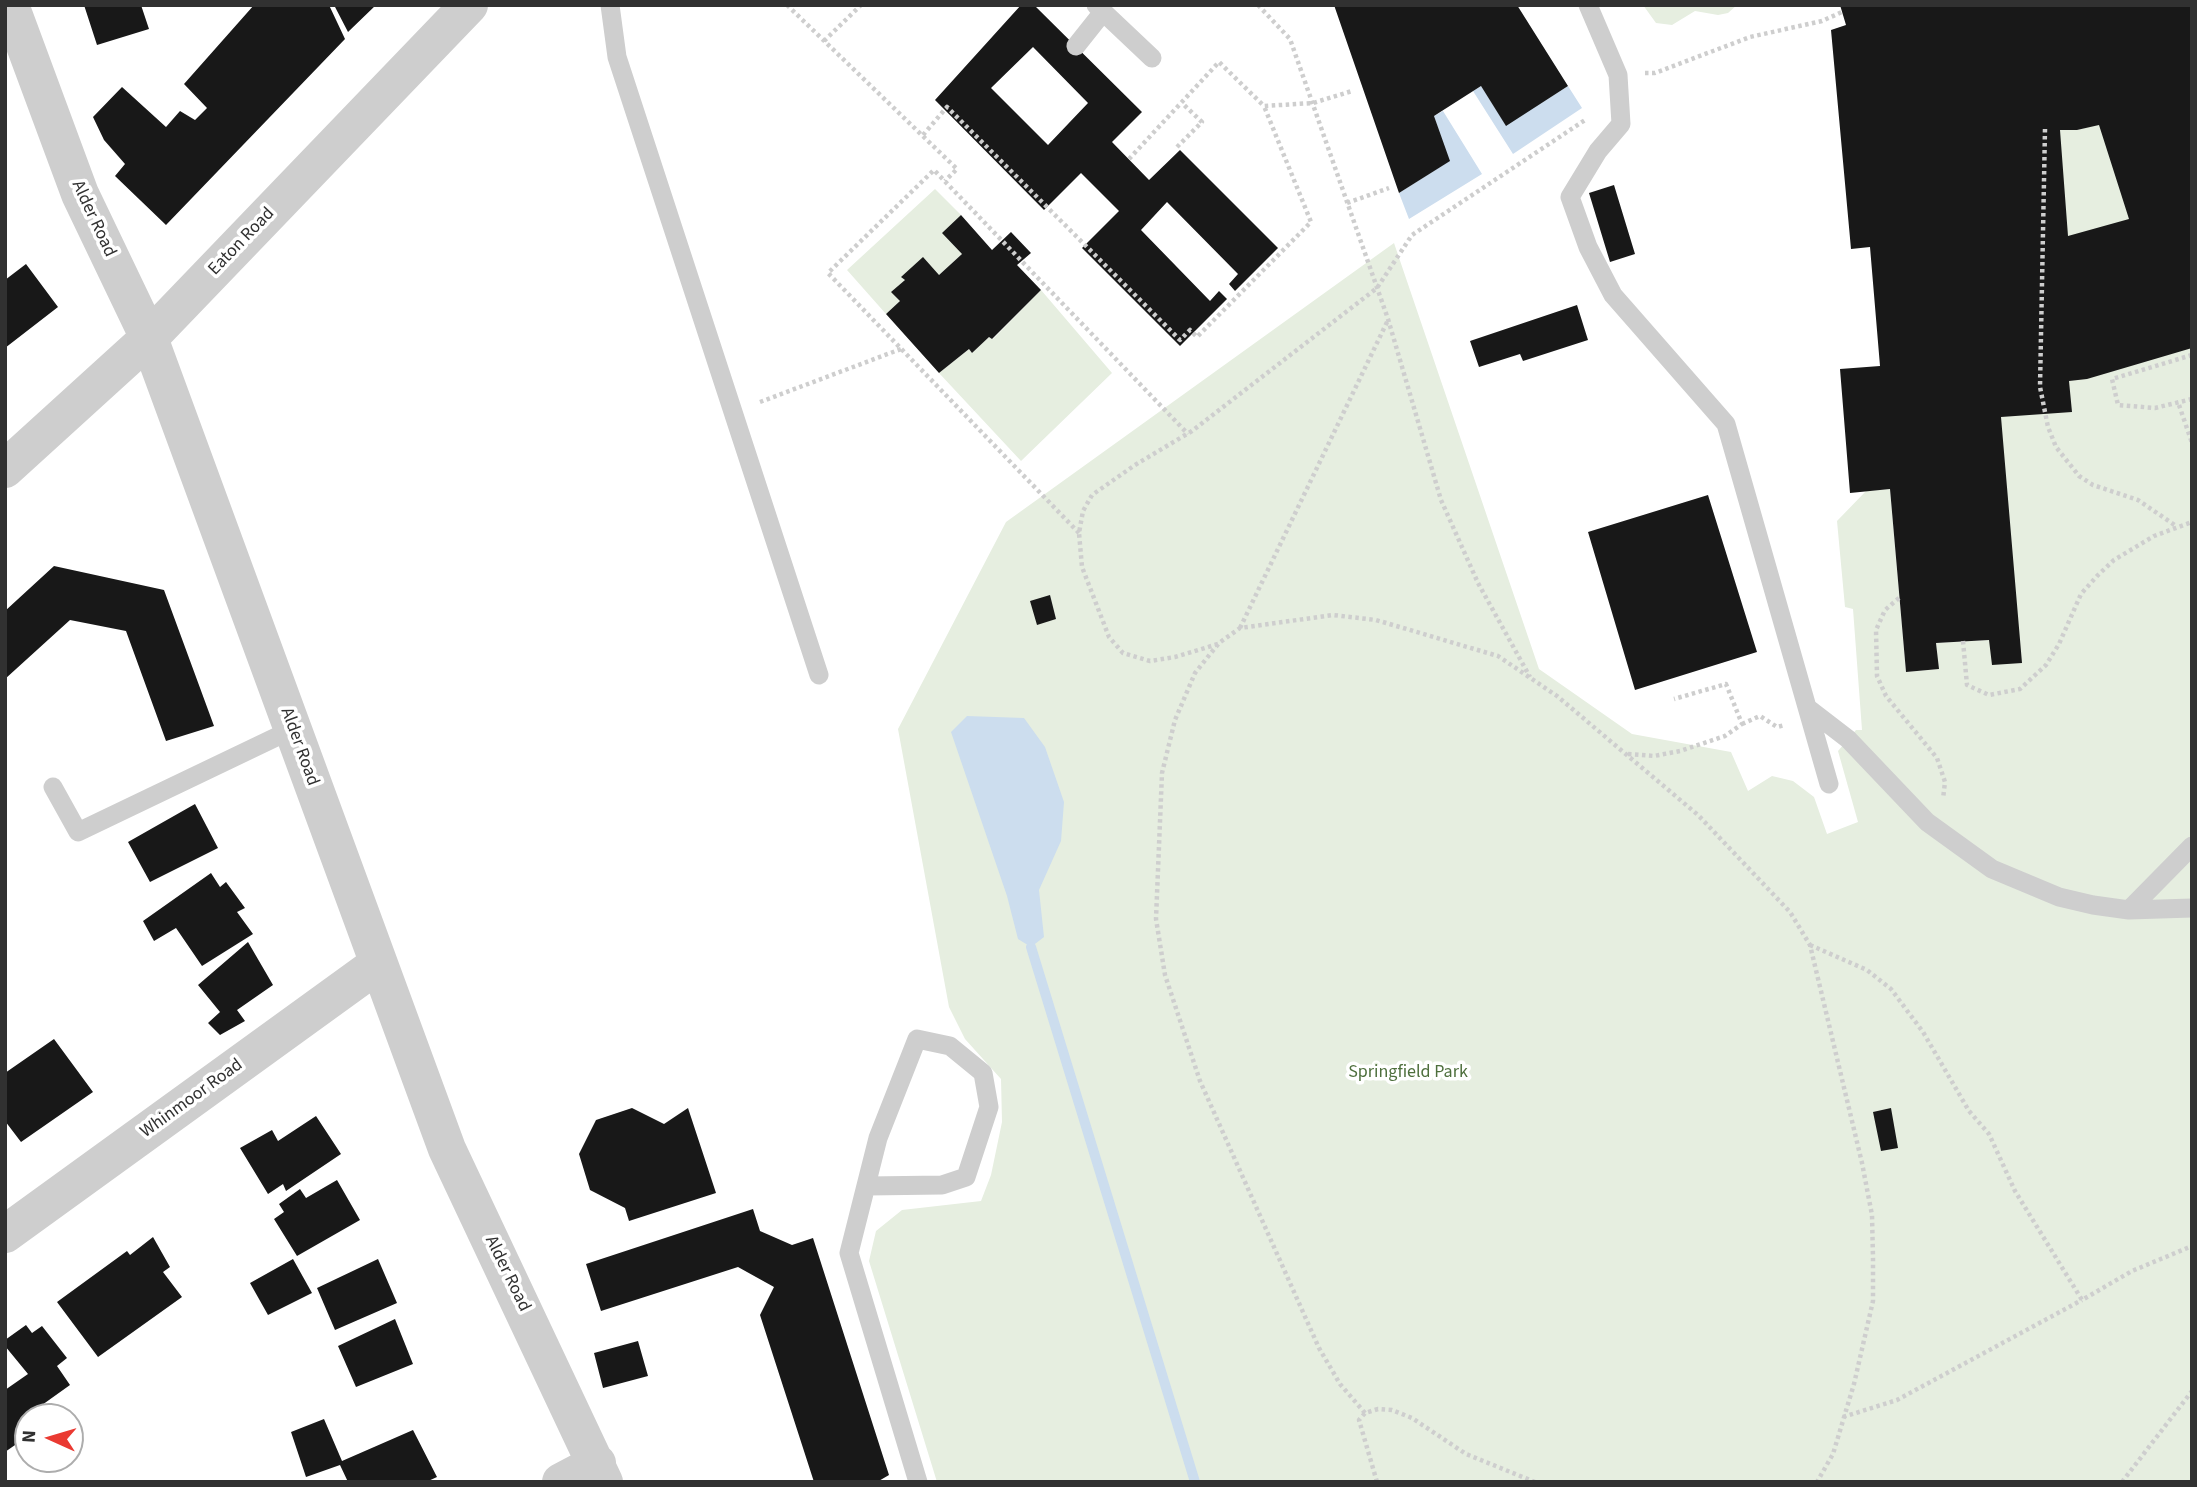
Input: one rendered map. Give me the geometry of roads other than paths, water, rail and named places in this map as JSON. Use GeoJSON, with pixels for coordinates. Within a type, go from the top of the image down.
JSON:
{"type":"FeatureCollection","features":[{"type":"Feature","properties":{"kind":"street","name":"Alder Road"},"geometry":{"type":"LineString","coordinates":[[10,5],[80,194],[149,338],[447,1149],[601,1472]]}},
{"type":"Feature","properties":{"kind":"street","name":"Eaton Road"},"geometry":{"type":"LineString","coordinates":[[5,469],[149,338],[469,5]]}},
{"type":"Feature","properties":{"kind":"street","name":"Whinmoor Road"},"geometry":{"type":"LineString","coordinates":[[5,1234],[379,964]]}},
{"type":"Feature","properties":{"kind":"street"},"geometry":{"type":"LineString","coordinates":[[561,1482],[601,1472]]}},
{"type":"Feature","properties":{"kind":"lane"},"geometry":{"type":"LineString","coordinates":[[610,5],[617,57],[819,675]]}},
{"type":"Feature","properties":{"kind":"lane"},"geometry":{"type":"LineString","coordinates":[[1588,5],[1618,75],[1621,124],[1598,151],[1570,197],[1588,247],[1613,295],[1726,424],[1829,784]]}},
{"type":"Feature","properties":{"kind":"lane"},"geometry":{"type":"LineString","coordinates":[[1076,46],[1099,8],[1152,58]]}},
{"type":"Feature","properties":{"kind":"lane"},"geometry":{"type":"LineString","coordinates":[[1811,715],[1848,739],[1930,825],[1961,849],[2021,883],[2059,897],[2129,910],[2192,908]]}},
{"type":"Feature","properties":{"kind":"lane"},"geometry":{"type":"LineString","coordinates":[[53,787],[78,832],[293,729]]}},
{"type":"Feature","properties":{"kind":"lane"},"geometry":{"type":"LineString","coordinates":[[2129,910],[2192,846]]}},
{"type":"Feature","properties":{"kind":"lane"},"geometry":{"type":"LineString","coordinates":[[868,1186],[942,1185],[966,1177],[989,1107],[984,1073],[950,1046],[917,1039],[878,1138],[868,1186],[849,1252],[918,1482]]}},
{"type":"Feature","properties":{"kind":"water"},"geometry":{"type":"Polygon","coordinates":[[[1481,86],[1506,125],[1568,86],[1582,108],[1513,154],[1473,91],[1481,86]]]}},
{"type":"Feature","properties":{"kind":"water"},"geometry":{"type":"Polygon","coordinates":[[[1443,111],[1482,174],[1409,219],[1399,193],[1449,161],[1434,116],[1443,111]]]}},
{"type":"Feature","properties":{"kind":"water"},"geometry":{"type":"Polygon","coordinates":[[[967,716],[1024,718],[1045,747],[1064,802],[1061,841],[1039,890],[1044,937],[1031,947],[1018,939],[1007,896],[951,732],[967,716]]]}},
{"type":"Feature","properties":{"kind":"waterway"},"geometry":{"type":"LineString","coordinates":[[1031,947],[1195,1482]]}},
{"type":"Feature","properties":{"kind":"park label","name":"Springfield Park"},"geometry":{"type":"Point","coordinates":[1408,1073]}}]}
